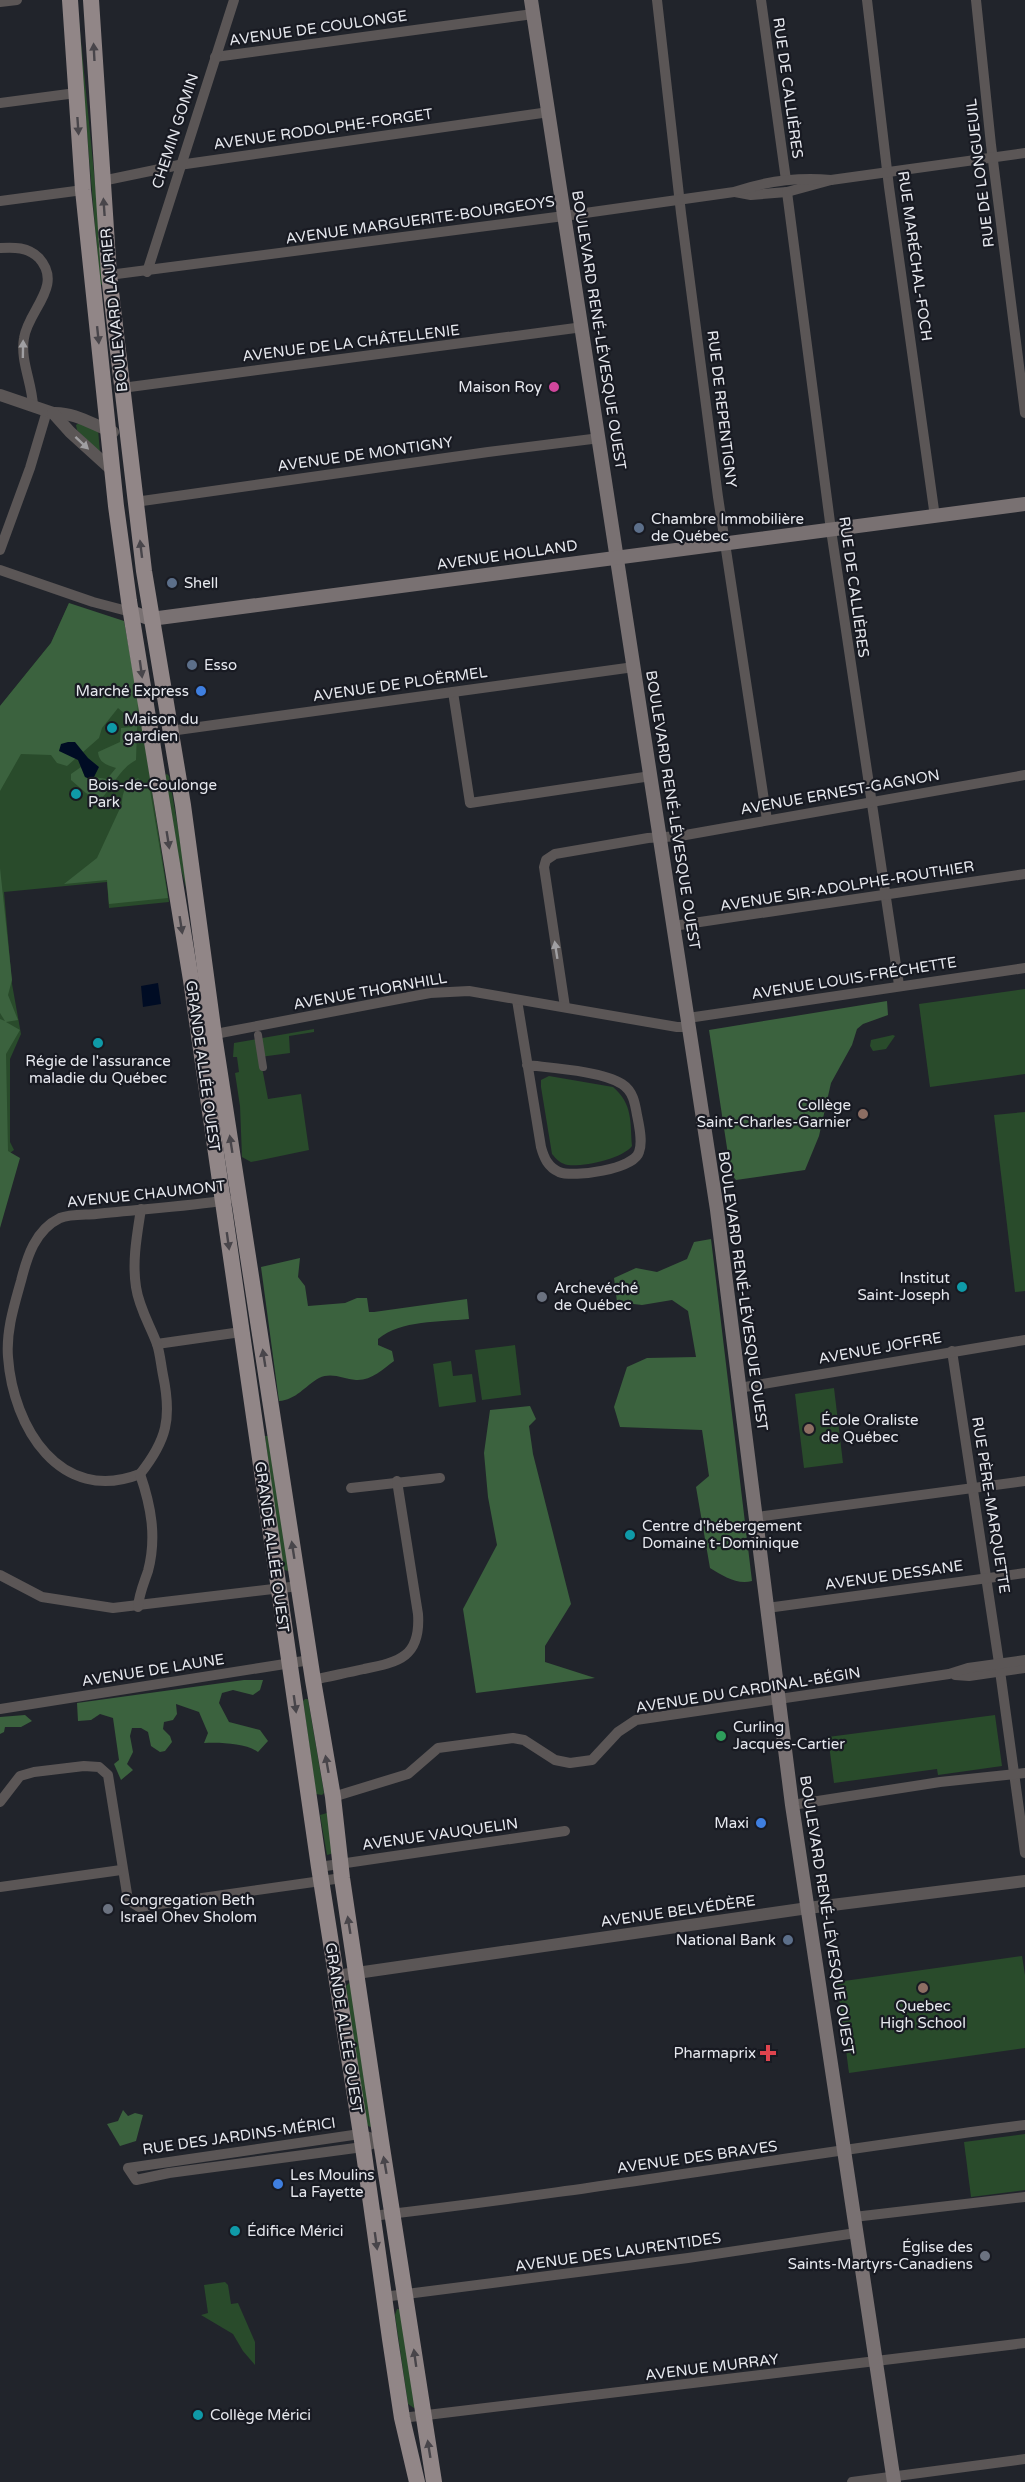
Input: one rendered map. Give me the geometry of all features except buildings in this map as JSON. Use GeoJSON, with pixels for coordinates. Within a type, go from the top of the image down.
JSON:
{"type":"FeatureCollection","features":[{"type":"Feature","properties":{"kind":"main road","name":"BOULEVARD LAURIER"},"geometry":{"type":"LineString","coordinates":[[70,0],[83,190],[113,471],[131,612]]}},
{"type":"Feature","properties":{"kind":"main road","name":"BOULEVARD LAURIER"},"geometry":{"type":"LineString","coordinates":[[91,0],[109,275],[151,619]]}},
{"type":"Feature","properties":{"kind":"main road","name":"BOULEVARD RENÉ-LÉVESQUE OUEST"},"geometry":{"type":"LineString","coordinates":[[532,7],[717,1210],[792,1805],[894,2479]]}},
{"type":"Feature","properties":{"kind":"main road","name":"AVENUE HOLLAND"},"geometry":{"type":"LineString","coordinates":[[131,612],[151,619],[1025,504]]}},
{"type":"Feature","properties":{"kind":"main road","name":"GRANDE ALLÉE OUEST"},"geometry":{"type":"LineString","coordinates":[[131,612],[206,1036],[240,1199],[333,1797],[341,1870],[381,2142],[394,2213],[434,2482]]}},
{"type":"Feature","properties":{"kind":"main road","name":"GRANDE ALLÉE OUEST"},"geometry":{"type":"LineString","coordinates":[[151,619],[183,805],[222,1201],[320,1874],[362,2140],[383,2296],[402,2418],[417,2482]]}},
{"type":"Feature","properties":{"kind":"main road"},"geometry":{"type":"LineString","coordinates":[[255,1432],[275,1430]]}},
{"type":"Feature","properties":{"kind":"street"},"geometry":{"type":"LineString","coordinates":[[0,2],[16,0]]}},
{"type":"Feature","properties":{"kind":"street","name":"CHEMIN GOMIN"},"geometry":{"type":"LineString","coordinates":[[147,272],[234,0]]}},
{"type":"Feature","properties":{"kind":"street","name":"RUE DE REPENTIGNY"},"geometry":{"type":"LineString","coordinates":[[657,0],[679,199],[726,545],[768,820]]}},
{"type":"Feature","properties":{"kind":"street","name":"RUE DE CALLIÈRES"},"geometry":{"type":"LineString","coordinates":[[761,0],[786,180]]}},
{"type":"Feature","properties":{"kind":"street","name":"RUE MARÉCHAL-FOCH"},"geometry":{"type":"LineString","coordinates":[[867,0],[887,173],[935,517]]}},
{"type":"Feature","properties":{"kind":"street","name":"RUE DE LONGUEUIL"},"geometry":{"type":"LineString","coordinates":[[976,0],[992,157],[1025,413]]}},
{"type":"Feature","properties":{"kind":"street","name":"AVENUE DE COULONGE"},"geometry":{"type":"LineString","coordinates":[[215,57],[532,7]]}},
{"type":"Feature","properties":{"kind":"street"},"geometry":{"type":"LineString","coordinates":[[0,103],[76,93]]}},
{"type":"Feature","properties":{"kind":"street","name":"AVENUE RODOLPHE-FORGET"},"geometry":{"type":"LineString","coordinates":[[102,182],[180,165],[549,112]]}},
{"type":"Feature","properties":{"kind":"street","name":"AVENUE MARGUERITE-BOURGEOYS"},"geometry":{"type":"LineString","coordinates":[[734,192],[752,195],[787,192],[831,180],[1025,153]]}},
{"type":"Feature","properties":{"kind":"street","name":"AVENUE MARGUERITE-BOURGEOYS"},"geometry":{"type":"LineString","coordinates":[[109,275],[147,272],[564,216],[734,192],[751,186],[786,180],[802,178],[831,180]]}},
{"type":"Feature","properties":{"kind":"street"},"geometry":{"type":"LineString","coordinates":[[0,201],[83,190]]}},
{"type":"Feature","properties":{"kind":"street","name":"RUE DE CALLIÈRES"},"geometry":{"type":"LineString","coordinates":[[787,192],[831,530],[898,985]]}},
{"type":"Feature","properties":{"kind":"street"},"geometry":{"type":"LineString","coordinates":[[0,248],[23,248],[34,253],[45,267],[48,276],[43,300],[24,335],[22,358],[29,379],[33,406]]}},
{"type":"Feature","properties":{"kind":"street","name":"AVENUE DE LA CHÂTELLENIE"},"geometry":{"type":"LineString","coordinates":[[122,388],[583,327]]}},
{"type":"Feature","properties":{"kind":"street"},"geometry":{"type":"LineString","coordinates":[[0,395],[50,412],[62,412],[128,437]]}},
{"type":"Feature","properties":{"kind":"street"},"geometry":{"type":"LineString","coordinates":[[50,412],[76,439],[113,471]]}},
{"type":"Feature","properties":{"kind":"street"},"geometry":{"type":"LineString","coordinates":[[0,550],[5,522],[30,468],[50,412]]}},
{"type":"Feature","properties":{"kind":"street","name":"AVENUE DE MONTIGNY"},"geometry":{"type":"LineString","coordinates":[[135,502],[600,438]]}},
{"type":"Feature","properties":{"kind":"street","name":"AVENUE HOLLAND"},"geometry":{"type":"LineString","coordinates":[[0,570],[93,602],[131,612]]}},
{"type":"Feature","properties":{"kind":"street","name":"AVENUE DE PLOËRMEL"},"geometry":{"type":"LineString","coordinates":[[170,731],[634,667]]}},
{"type":"Feature","properties":{"kind":"street"},"geometry":{"type":"LineString","coordinates":[[453,692],[470,803],[651,776]]}},
{"type":"Feature","properties":{"kind":"street","name":"AVENUE ERNEST-GAGNON"},"geometry":{"type":"LineString","coordinates":[[565,1008],[544,867],[546,860],[555,854],[660,837],[680,836],[1025,775]]}},
{"type":"Feature","properties":{"kind":"street","name":"AVENUE SIR-ADOLPHE-ROUTHIER"},"geometry":{"type":"LineString","coordinates":[[673,927],[1025,874]]}},
{"type":"Feature","properties":{"kind":"street","name":"AVENUE LOUIS-FRÉCHETTE"},"geometry":{"type":"LineString","coordinates":[[688,1022],[898,985],[1025,968]]}},
{"type":"Feature","properties":{"kind":"street","name":"AVENUE THORNHILL"},"geometry":{"type":"LineString","coordinates":[[206,1036],[430,993],[469,991],[677,1027],[688,1022]]}},
{"type":"Feature","properties":{"kind":"street"},"geometry":{"type":"LineString","coordinates":[[517,1000],[527,1065],[541,1147],[549,1165],[557,1172],[570,1175],[618,1167],[634,1160],[640,1151],[638,1120],[630,1092],[622,1084],[599,1076],[527,1065]]}},
{"type":"Feature","properties":{"kind":"street"},"geometry":{"type":"LineString","coordinates":[[258,1035],[263,1067]]}},
{"type":"Feature","properties":{"kind":"street","name":"AVENUE CHAUMONT"},"geometry":{"type":"LineString","coordinates":[[140,1474],[105,1481],[74,1476],[54,1463],[36,1445],[13,1392],[8,1356],[10,1322],[27,1260],[37,1237],[61,1218],[240,1199]]}},
{"type":"Feature","properties":{"kind":"street"},"geometry":{"type":"LineString","coordinates":[[138,1607],[153,1540],[149,1500],[140,1474],[159,1447],[165,1434],[169,1409],[157,1344],[144,1315],[136,1288],[134,1257],[141,1209]]}},
{"type":"Feature","properties":{"kind":"street"},"geometry":{"type":"LineString","coordinates":[[157,1344],[241,1332]]}},
{"type":"Feature","properties":{"kind":"street","name":"AVENUE JOFFRE"},"geometry":{"type":"LineString","coordinates":[[740,1388],[1025,1340]]}},
{"type":"Feature","properties":{"kind":"street","name":"RUE PÈRE-MARQUETTE"},"geometry":{"type":"LineString","coordinates":[[952,1351],[1000,1667],[1019,1774],[1025,1853]]}},
{"type":"Feature","properties":{"kind":"street"},"geometry":{"type":"LineString","coordinates":[[351,1488],[397,1481],[440,1478]]}},
{"type":"Feature","properties":{"kind":"street"},"geometry":{"type":"LineString","coordinates":[[313,1680],[394,1663],[407,1654],[415,1641],[419,1628],[397,1481]]}},
{"type":"Feature","properties":{"kind":"street"},"geometry":{"type":"LineString","coordinates":[[756,1517],[1025,1481]]}},
{"type":"Feature","properties":{"kind":"street","name":"AVENUE DESSANE"},"geometry":{"type":"LineString","coordinates":[[768,1608],[1025,1573]]}},
{"type":"Feature","properties":{"kind":"street"},"geometry":{"type":"LineString","coordinates":[[0,1575],[42,1597],[113,1608],[138,1607],[299,1586]]}},
{"type":"Feature","properties":{"kind":"street","name":"AVENUE DE LAUNE"},"geometry":{"type":"LineString","coordinates":[[0,1709],[310,1659]]}},
{"type":"Feature","properties":{"kind":"street","name":"AVENUE DU CARDINAL-BÉGIN"},"geometry":{"type":"LineString","coordinates":[[1000,1667],[1025,1660]]}},
{"type":"Feature","properties":{"kind":"street","name":"AVENUE DU CARDINAL-BÉGIN"},"geometry":{"type":"LineString","coordinates":[[333,1797],[408,1774],[438,1748],[513,1738],[524,1740],[555,1760],[570,1763],[592,1760],[618,1732],[636,1720],[949,1674],[968,1668],[1025,1668]]}},
{"type":"Feature","properties":{"kind":"street","name":"AVENUE VAUQUELIN"},"geometry":{"type":"LineString","coordinates":[[0,1802],[20,1776],[84,1766],[99,1767],[108,1775],[128,1900],[139,1907],[565,1831]]}},
{"type":"Feature","properties":{"kind":"street"},"geometry":{"type":"LineString","coordinates":[[792,1805],[940,1782],[1019,1774]]}},
{"type":"Feature","properties":{"kind":"street"},"geometry":{"type":"LineString","coordinates":[[0,1887],[122,1870]]}},
{"type":"Feature","properties":{"kind":"street","name":"AVENUE BELVÉDÈRE"},"geometry":{"type":"LineString","coordinates":[[336,1976],[808,1908],[1025,1881]]}},
{"type":"Feature","properties":{"kind":"street","name":"AVENUE DES BRAVES"},"geometry":{"type":"LineString","coordinates":[[372,2216],[1025,2125]]}},
{"type":"Feature","properties":{"kind":"street","name":"RUE DES JARDINS-MÉRICI"},"geometry":{"type":"LineString","coordinates":[[362,2140],[136,2180],[128,2168],[362,2140],[381,2142]]}},
{"type":"Feature","properties":{"kind":"street"},"geometry":{"type":"LineString","coordinates":[[854,2217],[1025,2197]]}},
{"type":"Feature","properties":{"kind":"street","name":"AVENUE DES LAURENTIDES"},"geometry":{"type":"LineString","coordinates":[[383,2296],[406,2295],[676,2260],[856,2233]]}},
{"type":"Feature","properties":{"kind":"street","name":"AVENUE MURRAY"},"geometry":{"type":"LineString","coordinates":[[402,2418],[877,2363],[1025,2343]]}},
{"type":"Feature","properties":{"kind":"street"},"geometry":{"type":"LineString","coordinates":[[852,2482],[894,2479],[1025,2459]]}},
{"type":"Feature","properties":{"kind":"green space"},"geometry":{"type":"Polygon","coordinates":[[[78,11],[105,284],[100,285],[79,41],[78,11]]]}},
{"type":"Feature","properties":{"kind":"green space"},"geometry":{"type":"Polygon","coordinates":[[[79,423],[98,429],[100,453],[77,430],[76,425],[79,423]]]}},
{"type":"Feature","properties":{"kind":"green space","name":"Bois-de-Coulonge Park"},"geometry":{"type":"Polygon","coordinates":[[[69,603],[138,699],[169,902],[109,908],[107,882],[4,892],[12,984],[21,1034],[10,1059],[10,1142],[14,1150],[0,1160],[0,706],[51,643],[69,603]]]}},
{"type":"Feature","properties":{"kind":"green space"},"geometry":{"type":"Polygon","coordinates":[[[69,603],[124,621],[138,699],[136,760],[125,768],[100,800],[86,793],[71,780],[71,774],[81,767],[85,777],[90,779],[94,777],[107,779],[116,768],[102,761],[98,752],[120,742],[121,728],[132,727],[133,721],[118,708],[102,728],[99,738],[67,766],[57,763],[51,755],[21,754],[0,791],[0,706],[51,643],[69,603]]]}},
{"type":"Feature","properties":{"kind":"green space"},"geometry":{"type":"Polygon","coordinates":[[[167,774],[189,891],[187,891],[180,866],[165,775],[167,774]]]}},
{"type":"Feature","properties":{"kind":"green space"},"geometry":{"type":"Polygon","coordinates":[[[138,778],[150,790],[168,898],[109,904],[107,880],[64,884],[97,858],[122,804],[125,788],[138,778]]]}},
{"type":"Feature","properties":{"kind":"green space"},"geometry":{"type":"Polygon","coordinates":[[[0,868],[12,980],[8,995],[18,1020],[6,1022],[20,1030],[6,1054],[8,1151],[20,1158],[0,1228],[0,1019],[5,1021],[0,1013],[0,868]]]}},
{"type":"Feature","properties":{"kind":"green space"},"geometry":{"type":"Polygon","coordinates":[[[1025,989],[1025,1074],[930,1087],[919,1004],[1025,989]]]}},
{"type":"Feature","properties":{"kind":"green space"},"geometry":{"type":"Polygon","coordinates":[[[887,1001],[888,1015],[863,1024],[857,1029],[852,1045],[831,1083],[819,1136],[805,1170],[736,1180],[731,1174],[709,1030],[887,1001]]]}},
{"type":"Feature","properties":{"kind":"green space"},"geometry":{"type":"Polygon","coordinates":[[[314,1029],[314,1032],[289,1036],[290,1053],[260,1057],[268,1099],[301,1094],[309,1150],[251,1162],[242,1157],[240,1106],[235,1073],[239,1072],[237,1057],[233,1057],[234,1043],[314,1029]]]}},
{"type":"Feature","properties":{"kind":"green space"},"geometry":{"type":"Polygon","coordinates":[[[895,1036],[886,1049],[873,1051],[870,1046],[871,1040],[895,1036]]]}},
{"type":"Feature","properties":{"kind":"green space"},"geometry":{"type":"Polygon","coordinates":[[[549,1076],[613,1087],[627,1107],[632,1146],[620,1155],[592,1163],[568,1165],[557,1159],[552,1154],[541,1087],[541,1080],[549,1076]]]}},
{"type":"Feature","properties":{"kind":"green space"},"geometry":{"type":"Polygon","coordinates":[[[1025,1112],[1025,1291],[1015,1292],[994,1115],[1025,1112]]]}},
{"type":"Feature","properties":{"kind":"green space"},"geometry":{"type":"Polygon","coordinates":[[[711,1239],[752,1581],[746,1582],[730,1579],[710,1568],[696,1487],[709,1476],[702,1430],[620,1427],[614,1407],[627,1367],[647,1358],[696,1357],[688,1311],[672,1300],[642,1305],[617,1302],[614,1278],[636,1268],[657,1272],[687,1259],[694,1242],[711,1239]]]}},
{"type":"Feature","properties":{"kind":"green space"},"geometry":{"type":"Polygon","coordinates":[[[300,1258],[298,1277],[305,1286],[308,1306],[345,1303],[357,1298],[367,1298],[369,1312],[374,1312],[467,1299],[469,1319],[421,1323],[398,1328],[378,1339],[378,1345],[392,1351],[394,1361],[376,1374],[361,1380],[324,1376],[295,1395],[279,1401],[261,1267],[300,1258]]]}},
{"type":"Feature","properties":{"kind":"green space"},"geometry":{"type":"Polygon","coordinates":[[[515,1345],[521,1395],[482,1400],[475,1350],[515,1345]]]}},
{"type":"Feature","properties":{"kind":"green space"},"geometry":{"type":"Polygon","coordinates":[[[451,1361],[453,1376],[472,1374],[476,1402],[439,1407],[433,1364],[451,1361]]]}},
{"type":"Feature","properties":{"kind":"green space"},"geometry":{"type":"Polygon","coordinates":[[[834,1388],[843,1463],[804,1468],[795,1394],[834,1388]]]}},
{"type":"Feature","properties":{"kind":"green space"},"geometry":{"type":"Polygon","coordinates":[[[530,1406],[536,1419],[529,1426],[533,1454],[571,1604],[545,1646],[545,1662],[595,1678],[476,1693],[463,1609],[497,1545],[488,1497],[484,1453],[490,1410],[530,1406]]]}},
{"type":"Feature","properties":{"kind":"green space"},"geometry":{"type":"Polygon","coordinates":[[[265,1436],[268,1436],[290,1570],[288,1571],[282,1569],[265,1436]]]}},
{"type":"Feature","properties":{"kind":"green space"},"geometry":{"type":"Polygon","coordinates":[[[244,1680],[263,1680],[260,1690],[253,1695],[233,1690],[222,1693],[219,1703],[229,1722],[260,1730],[268,1741],[258,1752],[240,1745],[204,1743],[208,1733],[199,1712],[176,1704],[177,1714],[173,1720],[164,1722],[163,1729],[172,1742],[165,1751],[160,1752],[151,1746],[148,1732],[141,1728],[132,1728],[130,1736],[133,1752],[127,1764],[133,1770],[121,1780],[114,1764],[119,1760],[113,1718],[100,1714],[91,1720],[78,1721],[77,1703],[244,1680]]]}},
{"type":"Feature","properties":{"kind":"green space"},"geometry":{"type":"Polygon","coordinates":[[[308,1699],[324,1793],[322,1795],[316,1794],[303,1701],[308,1699]]]}},
{"type":"Feature","properties":{"kind":"green space"},"geometry":{"type":"Polygon","coordinates":[[[25,1715],[32,1721],[21,1727],[5,1727],[4,1732],[0,1734],[0,1717],[25,1715]]]}},
{"type":"Feature","properties":{"kind":"green space"},"geometry":{"type":"Polygon","coordinates":[[[995,1715],[1002,1766],[938,1775],[937,1769],[834,1783],[828,1737],[995,1715]]]}},
{"type":"Feature","properties":{"kind":"green space"},"geometry":{"type":"Polygon","coordinates":[[[327,1813],[334,1853],[327,1855],[320,1815],[327,1813]]]}},
{"type":"Feature","properties":{"kind":"green space"},"geometry":{"type":"Polygon","coordinates":[[[1022,1956],[1025,1975],[1025,2048],[849,2073],[837,1982],[1022,1956]]]}},
{"type":"Feature","properties":{"kind":"green space"},"geometry":{"type":"Polygon","coordinates":[[[350,1982],[373,2126],[370,2127],[367,2125],[346,1986],[350,1982]]]}},
{"type":"Feature","properties":{"kind":"green space"},"geometry":{"type":"Polygon","coordinates":[[[123,2110],[128,2116],[135,2113],[143,2115],[136,2141],[120,2146],[107,2124],[118,2121],[123,2110]]]}},
{"type":"Feature","properties":{"kind":"green space"},"geometry":{"type":"Polygon","coordinates":[[[1025,2134],[1025,2190],[971,2197],[964,2142],[1025,2134]]]}},
{"type":"Feature","properties":{"kind":"green space"},"geometry":{"type":"Polygon","coordinates":[[[225,2282],[228,2285],[231,2304],[238,2303],[255,2342],[255,2365],[233,2334],[201,2315],[208,2313],[204,2285],[225,2282]]]}},
{"type":"Feature","properties":{"kind":"green space"},"geometry":{"type":"Polygon","coordinates":[[[397,2309],[401,2309],[417,2407],[414,2408],[408,2404],[395,2315],[397,2309]]]}},
{"type":"Feature","properties":{"kind":"water"},"geometry":{"type":"Polygon","coordinates":[[[75,742],[99,767],[94,777],[90,779],[85,777],[78,760],[59,751],[61,744],[75,742]]]}},
{"type":"Feature","properties":{"kind":"water"},"geometry":{"type":"Polygon","coordinates":[[[158,983],[161,1004],[143,1007],[141,986],[158,983]]]}},
{"type":"Feature","properties":{"kind":"place","name":"Maison Roy"},"geometry":{"type":"Point","coordinates":[554,387]}},
{"type":"Feature","properties":{"kind":"place","name":"Chambre Immobilière de Québec"},"geometry":{"type":"Point","coordinates":[639,528]}},
{"type":"Feature","properties":{"kind":"place","name":"Shell"},"geometry":{"type":"Point","coordinates":[172,583]}},
{"type":"Feature","properties":{"kind":"place","name":"Esso"},"geometry":{"type":"Point","coordinates":[192,665]}},
{"type":"Feature","properties":{"kind":"place","name":"Marché Express"},"geometry":{"type":"Point","coordinates":[201,691]}},
{"type":"Feature","properties":{"kind":"place","name":"Maison du gardien"},"geometry":{"type":"Point","coordinates":[112,728]}},
{"type":"Feature","properties":{"kind":"place","name":"Bois-de-Coulonge Park"},"geometry":{"type":"Point","coordinates":[76,794]}},
{"type":"Feature","properties":{"kind":"place","name":"Régie de l'assurance maladie du Québec"},"geometry":{"type":"Point","coordinates":[98,1043]}},
{"type":"Feature","properties":{"kind":"place","name":"Collège Saint-Charles-Garnier"},"geometry":{"type":"Point","coordinates":[863,1114]}},
{"type":"Feature","properties":{"kind":"place","name":"Institut Saint-Joseph"},"geometry":{"type":"Point","coordinates":[962,1287]}},
{"type":"Feature","properties":{"kind":"place","name":"Archevéché de Québec"},"geometry":{"type":"Point","coordinates":[542,1297]}},
{"type":"Feature","properties":{"kind":"place","name":"École Oraliste de Québec"},"geometry":{"type":"Point","coordinates":[809,1429]}},
{"type":"Feature","properties":{"kind":"place","name":"Centre d'hébergement Domaine t-Dominique"},"geometry":{"type":"Point","coordinates":[630,1535]}},
{"type":"Feature","properties":{"kind":"place","name":"Curling Jacques-Cartier"},"geometry":{"type":"Point","coordinates":[721,1736]}},
{"type":"Feature","properties":{"kind":"place","name":"Maxi"},"geometry":{"type":"Point","coordinates":[761,1823]}},
{"type":"Feature","properties":{"kind":"place","name":"Congregation Beth Israel Ohev Sholom"},"geometry":{"type":"Point","coordinates":[108,1909]}},
{"type":"Feature","properties":{"kind":"place","name":"National Bank"},"geometry":{"type":"Point","coordinates":[788,1940]}},
{"type":"Feature","properties":{"kind":"place","name":"Quebec High School"},"geometry":{"type":"Point","coordinates":[923,1988]}},
{"type":"Feature","properties":{"kind":"place","name":"Pharmaprix"},"geometry":{"type":"Point","coordinates":[768,2053]}},
{"type":"Feature","properties":{"kind":"place","name":"Les Moulins La Fayette"},"geometry":{"type":"Point","coordinates":[278,2184]}},
{"type":"Feature","properties":{"kind":"place","name":"Édifice Mérici"},"geometry":{"type":"Point","coordinates":[235,2231]}},
{"type":"Feature","properties":{"kind":"place","name":"Église des Saints-Martyrs-Canadiens"},"geometry":{"type":"Point","coordinates":[985,2256]}},
{"type":"Feature","properties":{"kind":"place","name":"Collège Mérici"},"geometry":{"type":"Point","coordinates":[198,2415]}}]}
